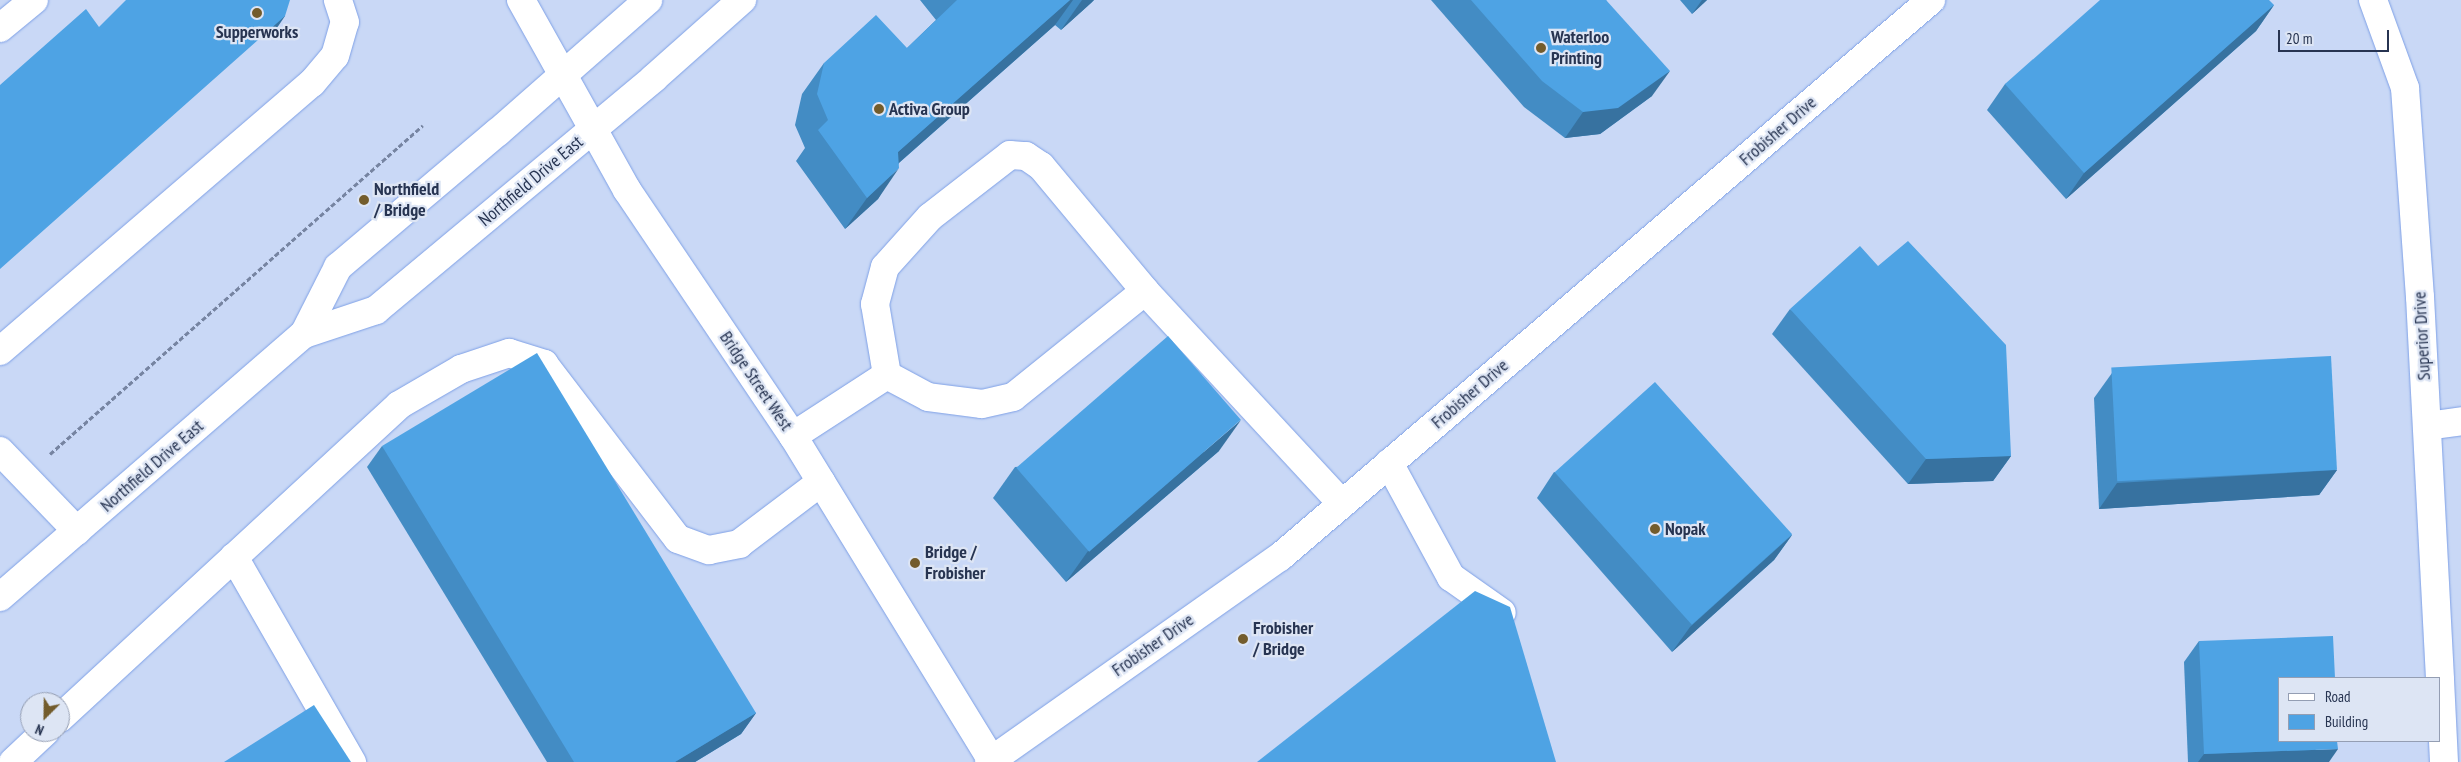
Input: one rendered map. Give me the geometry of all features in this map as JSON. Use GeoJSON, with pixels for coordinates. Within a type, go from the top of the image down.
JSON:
{"type":"FeatureCollection","features":[{"type":"Feature","properties":{"kind":"street"},"geometry":{"type":"LineString","coordinates":[[0,28],[34,0]]}},
{"type":"Feature","properties":{"kind":"street"},"geometry":{"type":"LineString","coordinates":[[0,350],[312,83],[335,56],[345,22],[338,0]]}},
{"type":"Feature","properties":{"kind":"street","name":"Bridge Street West"},"geometry":{"type":"LineString","coordinates":[[521,0],[627,190],[793,436],[991,761]]}},
{"type":"Feature","properties":{"kind":"street","name":"Northfield Drive East"},"geometry":{"type":"LineString","coordinates":[[0,597],[304,334],[338,267],[648,0]]}},
{"type":"Feature","properties":{"kind":"street","name":"Northfield Drive East"},"geometry":{"type":"LineString","coordinates":[[304,334],[376,310],[594,129],[742,0]]}},
{"type":"Feature","properties":{"kind":"street","name":"Superior Drive"},"geometry":{"type":"LineString","coordinates":[[2372,0],[2405,88],[2427,426],[2440,677]]}},
{"type":"Feature","properties":{"kind":"street","name":"Frobisher Drive"},"geometry":{"type":"LineString","coordinates":[[991,761],[1280,557],[1917,4]]}},
{"type":"Feature","properties":{"kind":"street"},"geometry":{"type":"LineString","coordinates":[[887,376],[875,304],[885,267],[930,217],[1010,156],[1026,156],[1041,166],[1145,291],[1342,504]]}},
{"type":"Feature","properties":{"kind":"street"},"geometry":{"type":"LineString","coordinates":[[887,376],[928,397],[982,404],[1013,397],[1145,291]]}},
{"type":"Feature","properties":{"kind":"street"},"geometry":{"type":"LineString","coordinates":[[70,709],[399,405],[461,369],[509,352],[544,364],[678,539],[709,550],[739,544],[821,482]]}},
{"type":"Feature","properties":{"kind":"street"},"geometry":{"type":"LineString","coordinates":[[793,436],[887,376]]}},
{"type":"Feature","properties":{"kind":"street"},"geometry":{"type":"LineString","coordinates":[[2427,426],[2461,421]]}},
{"type":"Feature","properties":{"kind":"street"},"geometry":{"type":"LineString","coordinates":[[0,451],[77,531]]}},
{"type":"Feature","properties":{"kind":"street"},"geometry":{"type":"LineString","coordinates":[[1389,463],[1452,577],[1473,594],[1496,606],[1510,622],[1513,632]]}},
{"type":"Feature","properties":{"kind":"street"},"geometry":{"type":"LineString","coordinates":[[234,557],[352,762]]}},
{"type":"Feature","properties":{"kind":"street","name":"Superior Drive"},"geometry":{"type":"LineString","coordinates":[[2441,700],[2444,762]]}},
{"type":"Feature","properties":{"kind":"street"},"geometry":{"type":"LineString","coordinates":[[13,762],[34,742]]}},
{"type":"Feature","properties":{"kind":"path"},"geometry":{"type":"LineString","coordinates":[[54,450],[423,125]]}},
{"type":"Feature","properties":{"kind":"building"},"geometry":{"type":"Polygon","coordinates":[[[126,0],[290,0],[285,16],[0,269],[0,85],[86,9],[99,27],[126,0]]]}},
{"type":"Feature","properties":{"kind":"building","name":"Activa Group"},"geometry":{"type":"Polygon","coordinates":[[[957,0],[1070,0],[898,152],[899,168],[867,198],[818,130],[828,120],[817,94],[824,63],[876,15],[907,48],[957,0]]]}},
{"type":"Feature","properties":{"kind":"building"},"geometry":{"type":"Polygon","coordinates":[[[1471,0],[1606,0],[1670,71],[1618,108],[1583,112],[1542,81],[1471,0]]]}},
{"type":"Feature","properties":{"kind":"building"},"geometry":{"type":"Polygon","coordinates":[[[2100,0],[2269,0],[2274,5],[2084,173],[2005,84],[2100,0]]]}},
{"type":"Feature","properties":{"kind":"building"},"geometry":{"type":"Polygon","coordinates":[[[1908,241],[2006,345],[2011,456],[1926,459],[1790,309],[1860,246],[1878,266],[1908,241]]]}},
{"type":"Feature","properties":{"kind":"building"},"geometry":{"type":"Polygon","coordinates":[[[1168,336],[1241,420],[1089,552],[1016,468],[1168,336]]]}},
{"type":"Feature","properties":{"kind":"building"},"geometry":{"type":"Polygon","coordinates":[[[537,353],[756,713],[675,762],[574,762],[382,446],[537,353]]]}},
{"type":"Feature","properties":{"kind":"building"},"geometry":{"type":"Polygon","coordinates":[[[2331,356],[2337,470],[2117,481],[2111,368],[2331,356]]]}},
{"type":"Feature","properties":{"kind":"building","name":"Nopak"},"geometry":{"type":"Polygon","coordinates":[[[1655,382],[1792,534],[1692,625],[1555,472],[1655,382]]]}},
{"type":"Feature","properties":{"kind":"building"},"geometry":{"type":"Polygon","coordinates":[[[1475,591],[1510,607],[1556,762],[1257,762],[1475,591]]]}},
{"type":"Feature","properties":{"kind":"building"},"geometry":{"type":"Polygon","coordinates":[[[2333,636],[2335,677],[2278,677],[2278,742],[2337,742],[2338,749],[2204,754],[2199,641],[2333,636]]]}},
{"type":"Feature","properties":{"kind":"building"},"geometry":{"type":"Polygon","coordinates":[[[314,705],[351,762],[224,762],[314,705]]]}},
{"type":"Feature","properties":{"kind":"place","name":"Supperworks"},"geometry":{"type":"Point","coordinates":[257,13]}},
{"type":"Feature","properties":{"kind":"place","name":"Waterloo Printing"},"geometry":{"type":"Point","coordinates":[1541,48]}},
{"type":"Feature","properties":{"kind":"place","name":"Activa Group"},"geometry":{"type":"Point","coordinates":[879,109]}},
{"type":"Feature","properties":{"kind":"place","name":"Northfield / Bridge"},"geometry":{"type":"Point","coordinates":[364,200]}},
{"type":"Feature","properties":{"kind":"place","name":"Nopak"},"geometry":{"type":"Point","coordinates":[1655,529]}},
{"type":"Feature","properties":{"kind":"place","name":"Bridge / Frobisher"},"geometry":{"type":"Point","coordinates":[915,563]}},
{"type":"Feature","properties":{"kind":"place","name":"Frobisher / Bridge"},"geometry":{"type":"Point","coordinates":[1243,639]}}]}
